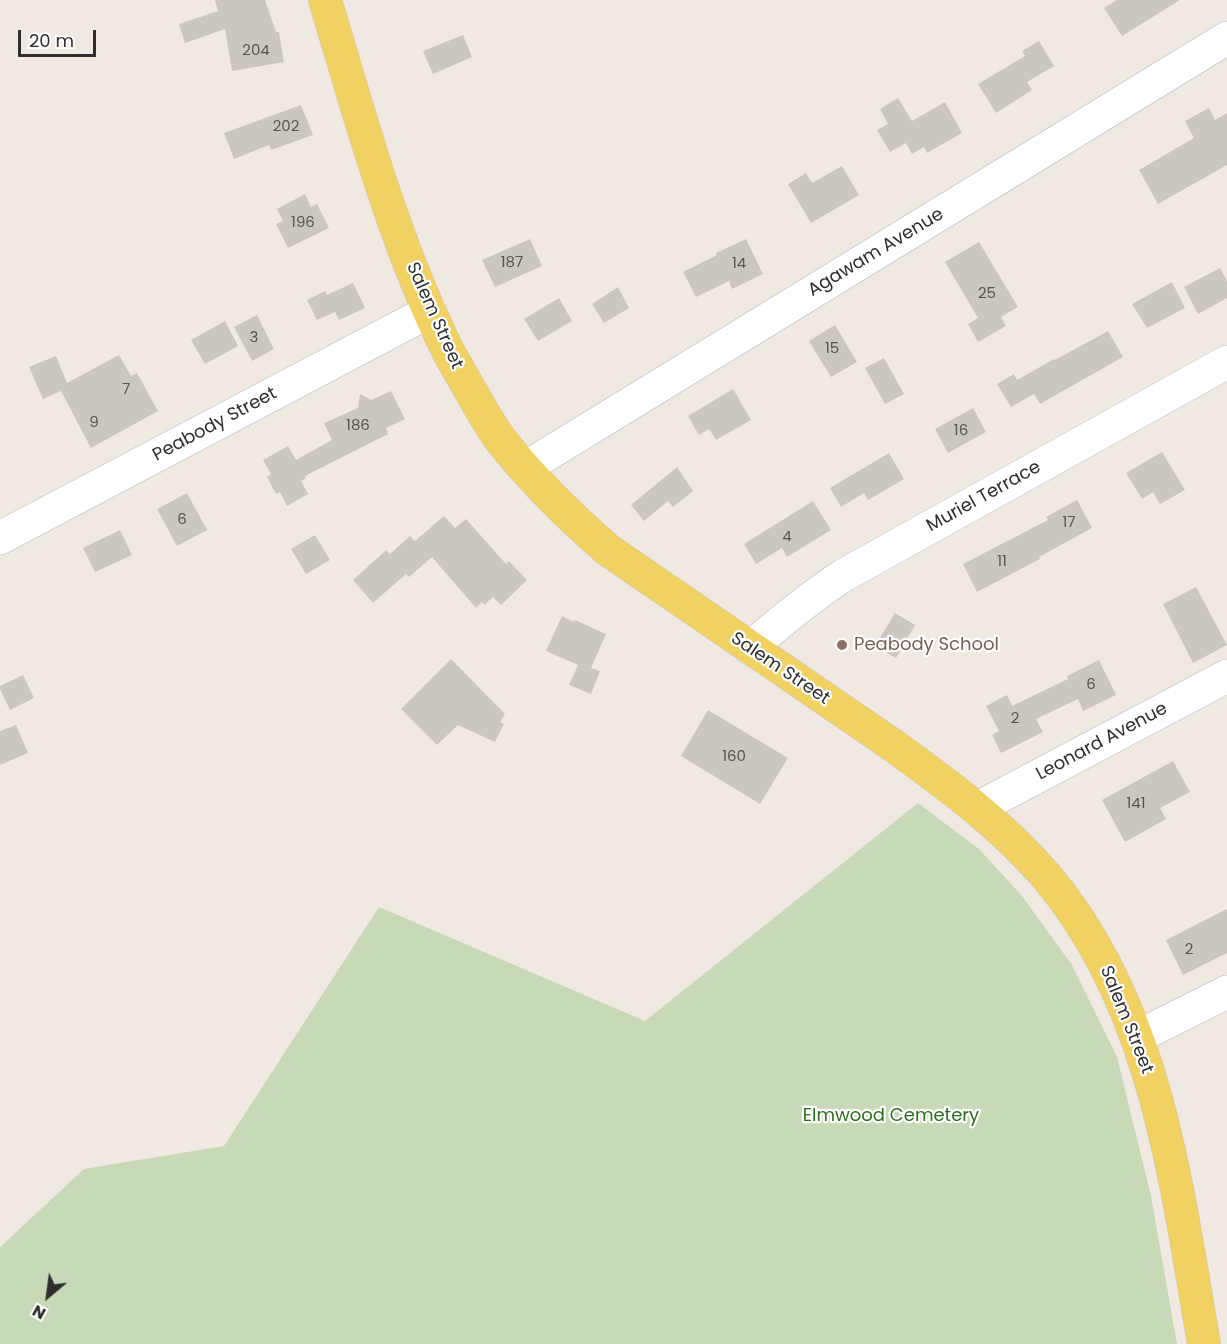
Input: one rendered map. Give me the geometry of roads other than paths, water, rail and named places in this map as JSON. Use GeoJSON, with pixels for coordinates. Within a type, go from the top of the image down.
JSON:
{"type":"FeatureCollection","features":[{"type":"Feature","properties":{"kind":"main road","name":"Salem Street"},"geometry":{"type":"LineString","coordinates":[[326,0],[388,206],[419,286],[465,382],[499,437],[572,518],[608,550],[938,777],[978,808],[1045,875],[1074,913],[1101,958],[1122,1000],[1137,1037],[1159,1108],[1170,1156],[1204,1344]]}},
{"type":"Feature","properties":{"kind":"street","name":"Agawam Avenue"},"geometry":{"type":"LineString","coordinates":[[525,468],[1227,38]]}},
{"type":"Feature","properties":{"kind":"street","name":"Peabody Street"},"geometry":{"type":"LineString","coordinates":[[0,538],[430,311]]}},
{"type":"Feature","properties":{"kind":"street","name":"Muriel Terrace"},"geometry":{"type":"LineString","coordinates":[[750,648],[818,592],[844,575],[1227,362]]}},
{"type":"Feature","properties":{"kind":"street","name":"Leonard Avenue"},"geometry":{"type":"LineString","coordinates":[[978,808],[1227,676]]}},
{"type":"Feature","properties":{"kind":"street"},"geometry":{"type":"LineString","coordinates":[[1137,1037],[1227,992]]}},
{"type":"Feature","properties":{"kind":"place","name":"Peabody School"},"geometry":{"type":"Point","coordinates":[842,645]}},
{"type":"Feature","properties":{"kind":"park label","name":"Elmwood Cemetery"},"geometry":{"type":"Point","coordinates":[891,1116]}}]}
